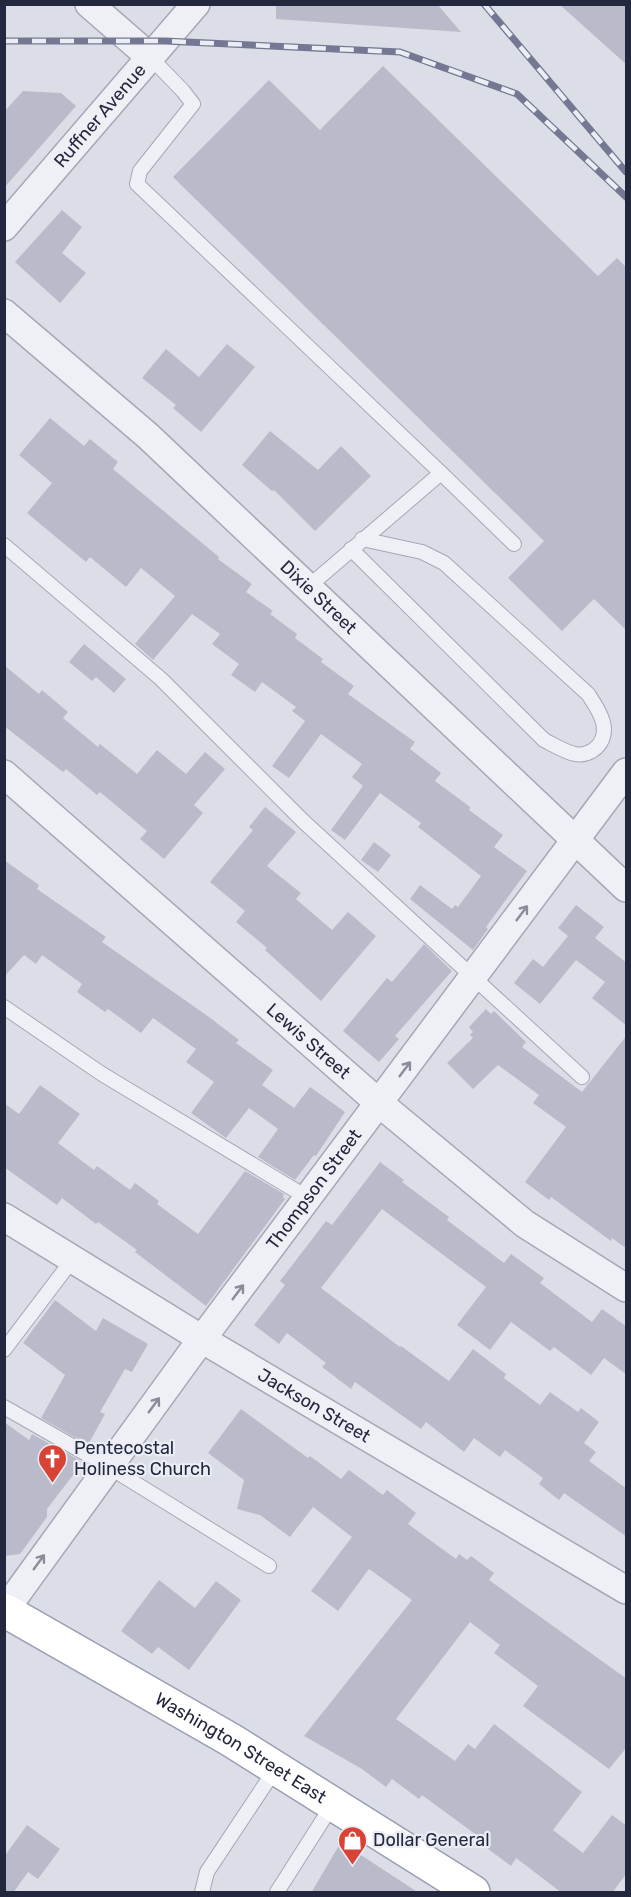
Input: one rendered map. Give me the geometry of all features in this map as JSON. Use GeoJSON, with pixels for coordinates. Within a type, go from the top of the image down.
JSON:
{"type":"FeatureCollection","features":[{"type":"Feature","properties":{"kind":"main road","name":"Washington Street East"},"geometry":{"type":"LineString","coordinates":[[5,1610],[276,1768],[473,1893]]}},
{"type":"Feature","properties":{"kind":"street"},"geometry":{"type":"LineString","coordinates":[[89,4],[150,57]]}},
{"type":"Feature","properties":{"kind":"street","name":"Ruffner Avenue"},"geometry":{"type":"LineString","coordinates":[[4,227],[196,4]]}},
{"type":"Feature","properties":{"kind":"street","name":"Dixie Street"},"geometry":{"type":"LineString","coordinates":[[4,313],[148,436],[627,888]]}},
{"type":"Feature","properties":{"kind":"street","name":"Thompson Street"},"geometry":{"type":"LineString","coordinates":[[5,1610],[202,1339],[627,772]]}},
{"type":"Feature","properties":{"kind":"street","name":"Lewis Street"},"geometry":{"type":"LineString","coordinates":[[4,774],[379,1103],[525,1224],[627,1288]]}},
{"type":"Feature","properties":{"kind":"street","name":"Jackson Street"},"geometry":{"type":"LineString","coordinates":[[4,1217],[202,1339],[627,1590]]}},
{"type":"Feature","properties":{"kind":"lane"},"geometry":{"type":"LineString","coordinates":[[150,57],[193,104],[140,171],[137,184],[514,544]]}},
{"type":"Feature","properties":{"kind":"lane"},"geometry":{"type":"LineString","coordinates":[[308,586],[441,472]]}},
{"type":"Feature","properties":{"kind":"lane"},"geometry":{"type":"LineString","coordinates":[[351,549],[544,740],[577,755],[592,752],[601,743],[605,729],[600,713],[588,694],[444,563],[422,552],[362,539]]}},
{"type":"Feature","properties":{"kind":"lane"},"geometry":{"type":"LineString","coordinates":[[4,545],[162,679],[303,821],[582,1077]]}},
{"type":"Feature","properties":{"kind":"lane"},"geometry":{"type":"LineString","coordinates":[[4,1007],[102,1074],[308,1198]]}},
{"type":"Feature","properties":{"kind":"lane"},"geometry":{"type":"LineString","coordinates":[[4,1350],[73,1259]]}},
{"type":"Feature","properties":{"kind":"lane"},"geometry":{"type":"LineString","coordinates":[[4,1407],[109,1467],[269,1566]]}},
{"type":"Feature","properties":{"kind":"lane"},"geometry":{"type":"LineString","coordinates":[[202,1893],[207,1872],[276,1768]]}},
{"type":"Feature","properties":{"kind":"lane"},"geometry":{"type":"LineString","coordinates":[[277,1893],[333,1804]]}},
{"type":"Feature","properties":{"kind":"building"},"geometry":{"type":"Polygon","coordinates":[[[276,4],[437,4],[461,32],[276,19],[276,4]]]}},
{"type":"Feature","properties":{"kind":"building"},"geometry":{"type":"Polygon","coordinates":[[[559,4],[627,4],[627,65],[559,4]]]}},
{"type":"Feature","properties":{"kind":"building"},"geometry":{"type":"Polygon","coordinates":[[[383,66],[598,276],[617,258],[627,268],[627,631],[594,599],[562,631],[508,578],[544,541],[173,177],[269,80],[320,130],[383,66]]]}},
{"type":"Feature","properties":{"kind":"building"},"geometry":{"type":"Polygon","coordinates":[[[23,91],[61,93],[76,106],[4,188],[4,112],[23,91]]]}},
{"type":"Feature","properties":{"kind":"building"},"geometry":{"type":"Polygon","coordinates":[[[62,210],[82,227],[62,253],[86,273],[60,303],[15,262],[62,210]]]}},
{"type":"Feature","properties":{"kind":"building"},"geometry":{"type":"Polygon","coordinates":[[[227,344],[255,367],[201,432],[173,408],[176,405],[142,378],[166,349],[199,377],[227,344]]]}},
{"type":"Feature","properties":{"kind":"building"},"geometry":{"type":"Polygon","coordinates":[[[50,418],[84,446],[90,439],[118,462],[113,469],[219,557],[218,559],[252,584],[246,592],[273,611],[270,614],[297,634],[295,638],[323,659],[321,662],[354,686],[348,694],[415,742],[410,749],[441,773],[435,781],[503,835],[494,847],[527,871],[486,927],[488,929],[473,950],[410,899],[420,885],[452,909],[455,905],[458,907],[481,876],[418,827],[421,823],[380,793],[345,840],[331,830],[363,786],[352,777],[362,764],[321,734],[289,778],[272,766],[305,721],[292,711],[296,707],[262,682],[255,692],[231,675],[239,664],[212,644],[220,634],[192,614],[153,660],[135,644],[175,596],[141,568],[126,587],[90,557],[86,562],[27,513],[52,483],[19,455],[50,418]]]}},
{"type":"Feature","properties":{"kind":"building"},"geometry":{"type":"Polygon","coordinates":[[[270,431],[318,470],[341,446],[371,476],[315,531],[274,490],[272,491],[242,465],[270,431]]]}},
{"type":"Feature","properties":{"kind":"building"},"geometry":{"type":"Polygon","coordinates":[[[84,644],[126,679],[114,693],[96,677],[92,681],[69,662],[84,644]]]}},
{"type":"Feature","properties":{"kind":"building"},"geometry":{"type":"Polygon","coordinates":[[[4,665],[39,694],[42,690],[68,712],[63,718],[98,747],[100,744],[137,774],[157,750],[186,774],[205,752],[225,769],[194,805],[203,813],[164,859],[140,839],[147,831],[100,792],[97,795],[66,769],[63,772],[4,726],[4,665]]]}},
{"type":"Feature","properties":{"kind":"building"},"geometry":{"type":"Polygon","coordinates":[[[265,807],[296,832],[267,866],[301,893],[296,899],[332,930],[348,912],[376,936],[321,1001],[265,950],[267,948],[236,922],[245,911],[210,882],[253,830],[249,827],[265,807]]]}},
{"type":"Feature","properties":{"kind":"building"},"geometry":{"type":"Polygon","coordinates":[[[374,842],[391,855],[378,872],[361,860],[374,842]]]}},
{"type":"Feature","properties":{"kind":"building"},"geometry":{"type":"Polygon","coordinates":[[[4,860],[39,885],[37,889],[106,937],[102,942],[239,1040],[236,1043],[273,1070],[262,1085],[294,1108],[310,1087],[345,1112],[316,1156],[314,1155],[295,1180],[258,1157],[278,1129],[249,1108],[226,1138],[191,1113],[214,1082],[186,1062],[196,1049],[153,1018],[141,1033],[108,1009],[105,1012],[77,992],[82,984],[42,955],[36,964],[24,955],[4,977],[4,860]]]}},
{"type":"Feature","properties":{"kind":"building"},"geometry":{"type":"Polygon","coordinates":[[[576,905],[604,927],[595,938],[627,963],[627,1026],[592,998],[605,982],[576,960],[540,1004],[514,983],[533,959],[543,967],[568,936],[558,928],[576,905]]]}},
{"type":"Feature","properties":{"kind":"building"},"geometry":{"type":"Polygon","coordinates":[[[424,944],[452,971],[395,1036],[399,1039],[379,1062],[343,1031],[387,978],[392,982],[424,944]]]}},
{"type":"Feature","properties":{"kind":"building"},"geometry":{"type":"Polygon","coordinates":[[[486,1009],[491,1014],[494,1011],[526,1042],[522,1047],[582,1092],[627,1035],[627,1249],[612,1238],[611,1241],[551,1197],[549,1200],[525,1182],[566,1127],[533,1103],[539,1095],[498,1065],[473,1089],[447,1063],[473,1038],[470,1035],[473,1032],[469,1027],[486,1009]]]}},
{"type":"Feature","properties":{"kind":"building"},"geometry":{"type":"Polygon","coordinates":[[[40,1085],[80,1114],[58,1143],[94,1170],[97,1166],[130,1190],[135,1183],[159,1201],[157,1204],[198,1234],[245,1171],[284,1194],[285,1199],[206,1306],[135,1252],[137,1250],[98,1222],[96,1224],[62,1198],[57,1205],[4,1167],[4,1103],[19,1114],[40,1085]]]}},
{"type":"Feature","properties":{"kind":"building"},"geometry":{"type":"Polygon","coordinates":[[[380,1162],[404,1180],[402,1182],[449,1217],[447,1220],[504,1263],[511,1254],[544,1278],[540,1283],[592,1322],[602,1309],[627,1327],[627,1375],[604,1358],[591,1375],[554,1347],[550,1351],[511,1322],[490,1350],[457,1325],[486,1287],[382,1209],[321,1288],[449,1381],[473,1349],[506,1374],[504,1378],[540,1405],[550,1392],[578,1412],[581,1408],[599,1422],[584,1443],[596,1452],[589,1461],[627,1489],[627,1537],[564,1493],[559,1500],[539,1484],[543,1478],[505,1450],[500,1457],[474,1438],[464,1452],[426,1422],[421,1429],[355,1382],[351,1389],[322,1367],[326,1363],[287,1333],[279,1344],[254,1325],[285,1285],[280,1281],[326,1221],[332,1225],[380,1162]]]}},
{"type":"Feature","properties":{"kind":"building"},"geometry":{"type":"Polygon","coordinates":[[[55,1300],[96,1331],[103,1318],[148,1344],[132,1372],[125,1369],[100,1412],[105,1414],[88,1445],[41,1418],[65,1375],[23,1343],[55,1300]]]}},
{"type":"Feature","properties":{"kind":"building"},"geometry":{"type":"Polygon","coordinates":[[[241,1409],[341,1479],[349,1470],[383,1495],[387,1490],[416,1513],[408,1524],[456,1559],[459,1554],[467,1560],[471,1556],[494,1573],[489,1580],[627,1679],[627,1747],[609,1769],[523,1706],[538,1686],[494,1653],[500,1645],[470,1622],[396,1719],[455,1761],[468,1744],[475,1749],[494,1724],[582,1792],[553,1830],[583,1853],[612,1815],[627,1826],[627,1873],[612,1893],[562,1893],[516,1858],[511,1866],[488,1849],[490,1845],[422,1795],[419,1799],[392,1779],[386,1787],[362,1769],[304,1736],[412,1600],[369,1569],[338,1611],[311,1591],[352,1537],[313,1507],[290,1537],[260,1515],[237,1509],[244,1480],[208,1453],[241,1409]]]}},
{"type":"Feature","properties":{"kind":"building","name":"Pentecostal Holiness Church"},"geometry":{"type":"Polygon","coordinates":[[[4,1422],[29,1440],[32,1434],[79,1460],[77,1464],[80,1466],[47,1509],[47,1517],[20,1554],[4,1556],[4,1422]]]}},
{"type":"Feature","properties":{"kind":"building"},"geometry":{"type":"Polygon","coordinates":[[[159,1580],[195,1608],[216,1581],[241,1600],[189,1670],[158,1647],[152,1654],[121,1631],[159,1580]]]}},
{"type":"Feature","properties":{"kind":"building"},"geometry":{"type":"Polygon","coordinates":[[[27,1825],[60,1849],[38,1879],[28,1872],[13,1893],[4,1893],[4,1857],[27,1825]]]}},
{"type":"Feature","properties":{"kind":"building","name":"Dollar General"},"geometry":{"type":"Polygon","coordinates":[[[341,1842],[419,1893],[311,1893],[341,1842]]]}},
{"type":"Feature","properties":{"kind":"railway"},"geometry":{"type":"LineString","coordinates":[[484,4],[626,172]]}},
{"type":"Feature","properties":{"kind":"railway"},"geometry":{"type":"LineString","coordinates":[[4,41],[165,41],[400,52],[517,94],[626,197]]}},
{"type":"Feature","properties":{"kind":"place","name":"Pentecostal Holiness Church"},"geometry":{"type":"Point","coordinates":[53,1484]}},
{"type":"Feature","properties":{"kind":"place","name":"Dollar General"},"geometry":{"type":"Point","coordinates":[352,1866]}}]}
